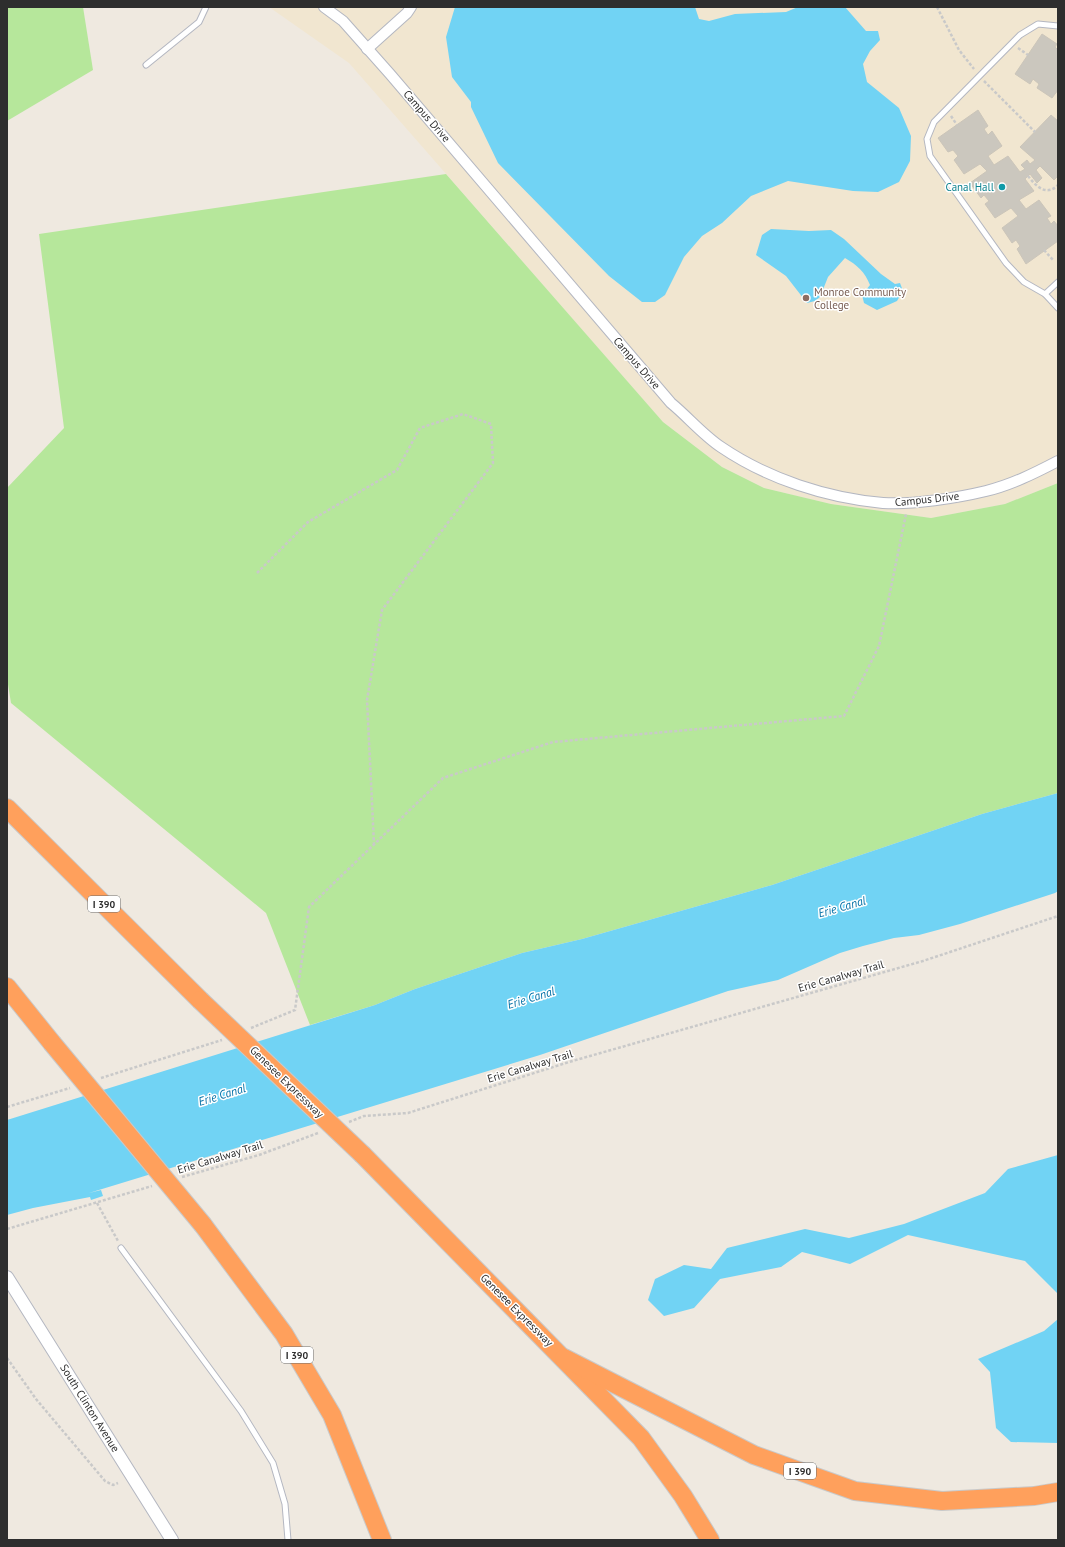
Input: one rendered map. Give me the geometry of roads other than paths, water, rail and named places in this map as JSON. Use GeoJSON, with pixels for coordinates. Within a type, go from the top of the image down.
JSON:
{"type":"FeatureCollection","features":[{"type":"Feature","properties":{"kind":"highway","name":"Genesee Expressway"},"geometry":{"type":"LineString","coordinates":[[7,808],[200,1000],[363,1155],[641,1438],[683,1496],[710,1540]]}},
{"type":"Feature","properties":{"kind":"highway","name":"I 390"},"geometry":{"type":"LineString","coordinates":[[7,987],[203,1225],[284,1334],[332,1415],[382,1540]]}},
{"type":"Feature","properties":{"kind":"highway","name":"I 390"},"geometry":{"type":"LineString","coordinates":[[564,1358],[754,1455],[856,1492],[942,1501],[1034,1496],[1058,1492]]}},
{"type":"Feature","properties":{"kind":"highway"},"geometry":{"type":"LineString","coordinates":[[365,1500],[371,1540]]}},
{"type":"Feature","properties":{"kind":"street","name":"Campus Drive"},"geometry":{"type":"LineString","coordinates":[[324,7],[343,21],[368,49],[671,403],[721,447],[767,473],[824,492],[884,503],[931,500],[986,491],[1026,477],[1058,461]]}},
{"type":"Feature","properties":{"kind":"street"},"geometry":{"type":"LineString","coordinates":[[368,49],[407,13],[411,7]]}},
{"type":"Feature","properties":{"kind":"street","name":"South Clinton Avenue"},"geometry":{"type":"LineString","coordinates":[[7,1277],[172,1540]]}},
{"type":"Feature","properties":{"kind":"lane"},"geometry":{"type":"LineString","coordinates":[[146,65],[199,22],[206,7]]}},
{"type":"Feature","properties":{"kind":"lane"},"geometry":{"type":"LineString","coordinates":[[1058,26],[1038,24],[1020,35],[934,122],[927,139],[930,156],[1006,263],[1024,282],[1045,294],[1058,308]]}},
{"type":"Feature","properties":{"kind":"lane"},"geometry":{"type":"LineString","coordinates":[[1045,294],[1058,282]]}},
{"type":"Feature","properties":{"kind":"lane"},"geometry":{"type":"LineString","coordinates":[[121,1248],[241,1411],[273,1463],[285,1504],[288,1540]]}},
{"type":"Feature","properties":{"kind":"water"},"geometry":{"type":"Polygon","coordinates":[[[455,7],[695,7],[699,19],[709,21],[735,14],[786,12],[798,7],[845,7],[866,31],[878,31],[880,40],[870,51],[863,64],[867,82],[899,108],[911,136],[910,161],[899,182],[878,192],[853,191],[788,181],[751,196],[722,223],[702,236],[684,257],[665,295],[655,302],[642,302],[609,276],[498,163],[471,107],[471,102],[452,77],[446,37],[455,7]]]}},
{"type":"Feature","properties":{"kind":"water"},"geometry":{"type":"Polygon","coordinates":[[[771,229],[809,231],[831,230],[844,239],[881,274],[895,284],[900,283],[903,291],[897,301],[877,310],[864,303],[862,295],[870,285],[866,276],[860,269],[845,258],[828,277],[820,297],[815,301],[807,303],[786,276],[756,255],[762,235],[771,229]]]}},
{"type":"Feature","properties":{"kind":"water","name":"Erie Canal"},"geometry":{"type":"Polygon","coordinates":[[[1058,793],[1058,891],[1055,893],[960,924],[919,935],[894,938],[840,953],[778,980],[728,991],[540,1055],[89,1193],[101,1190],[103,1196],[91,1200],[90,1197],[33,1208],[7,1215],[7,1120],[375,1005],[415,989],[522,953],[582,939],[772,885],[982,814],[1058,793]]]}},
{"type":"Feature","properties":{"kind":"water"},"geometry":{"type":"Polygon","coordinates":[[[1058,1155],[1058,1294],[1025,1261],[908,1235],[850,1264],[802,1252],[781,1267],[720,1279],[694,1308],[664,1316],[648,1300],[655,1279],[684,1265],[711,1269],[727,1248],[805,1229],[849,1238],[904,1224],[985,1193],[1008,1169],[1058,1155]]]}},
{"type":"Feature","properties":{"kind":"water"},"geometry":{"type":"Polygon","coordinates":[[[1058,1319],[1058,1443],[1011,1442],[996,1428],[990,1372],[978,1359],[1044,1331],[1058,1319]]]}},
{"type":"Feature","properties":{"kind":"place","name":"Canal Hall"},"geometry":{"type":"Point","coordinates":[1002,187]}},
{"type":"Feature","properties":{"kind":"place","name":"Monroe Community College"},"geometry":{"type":"Point","coordinates":[806,298]}}]}
